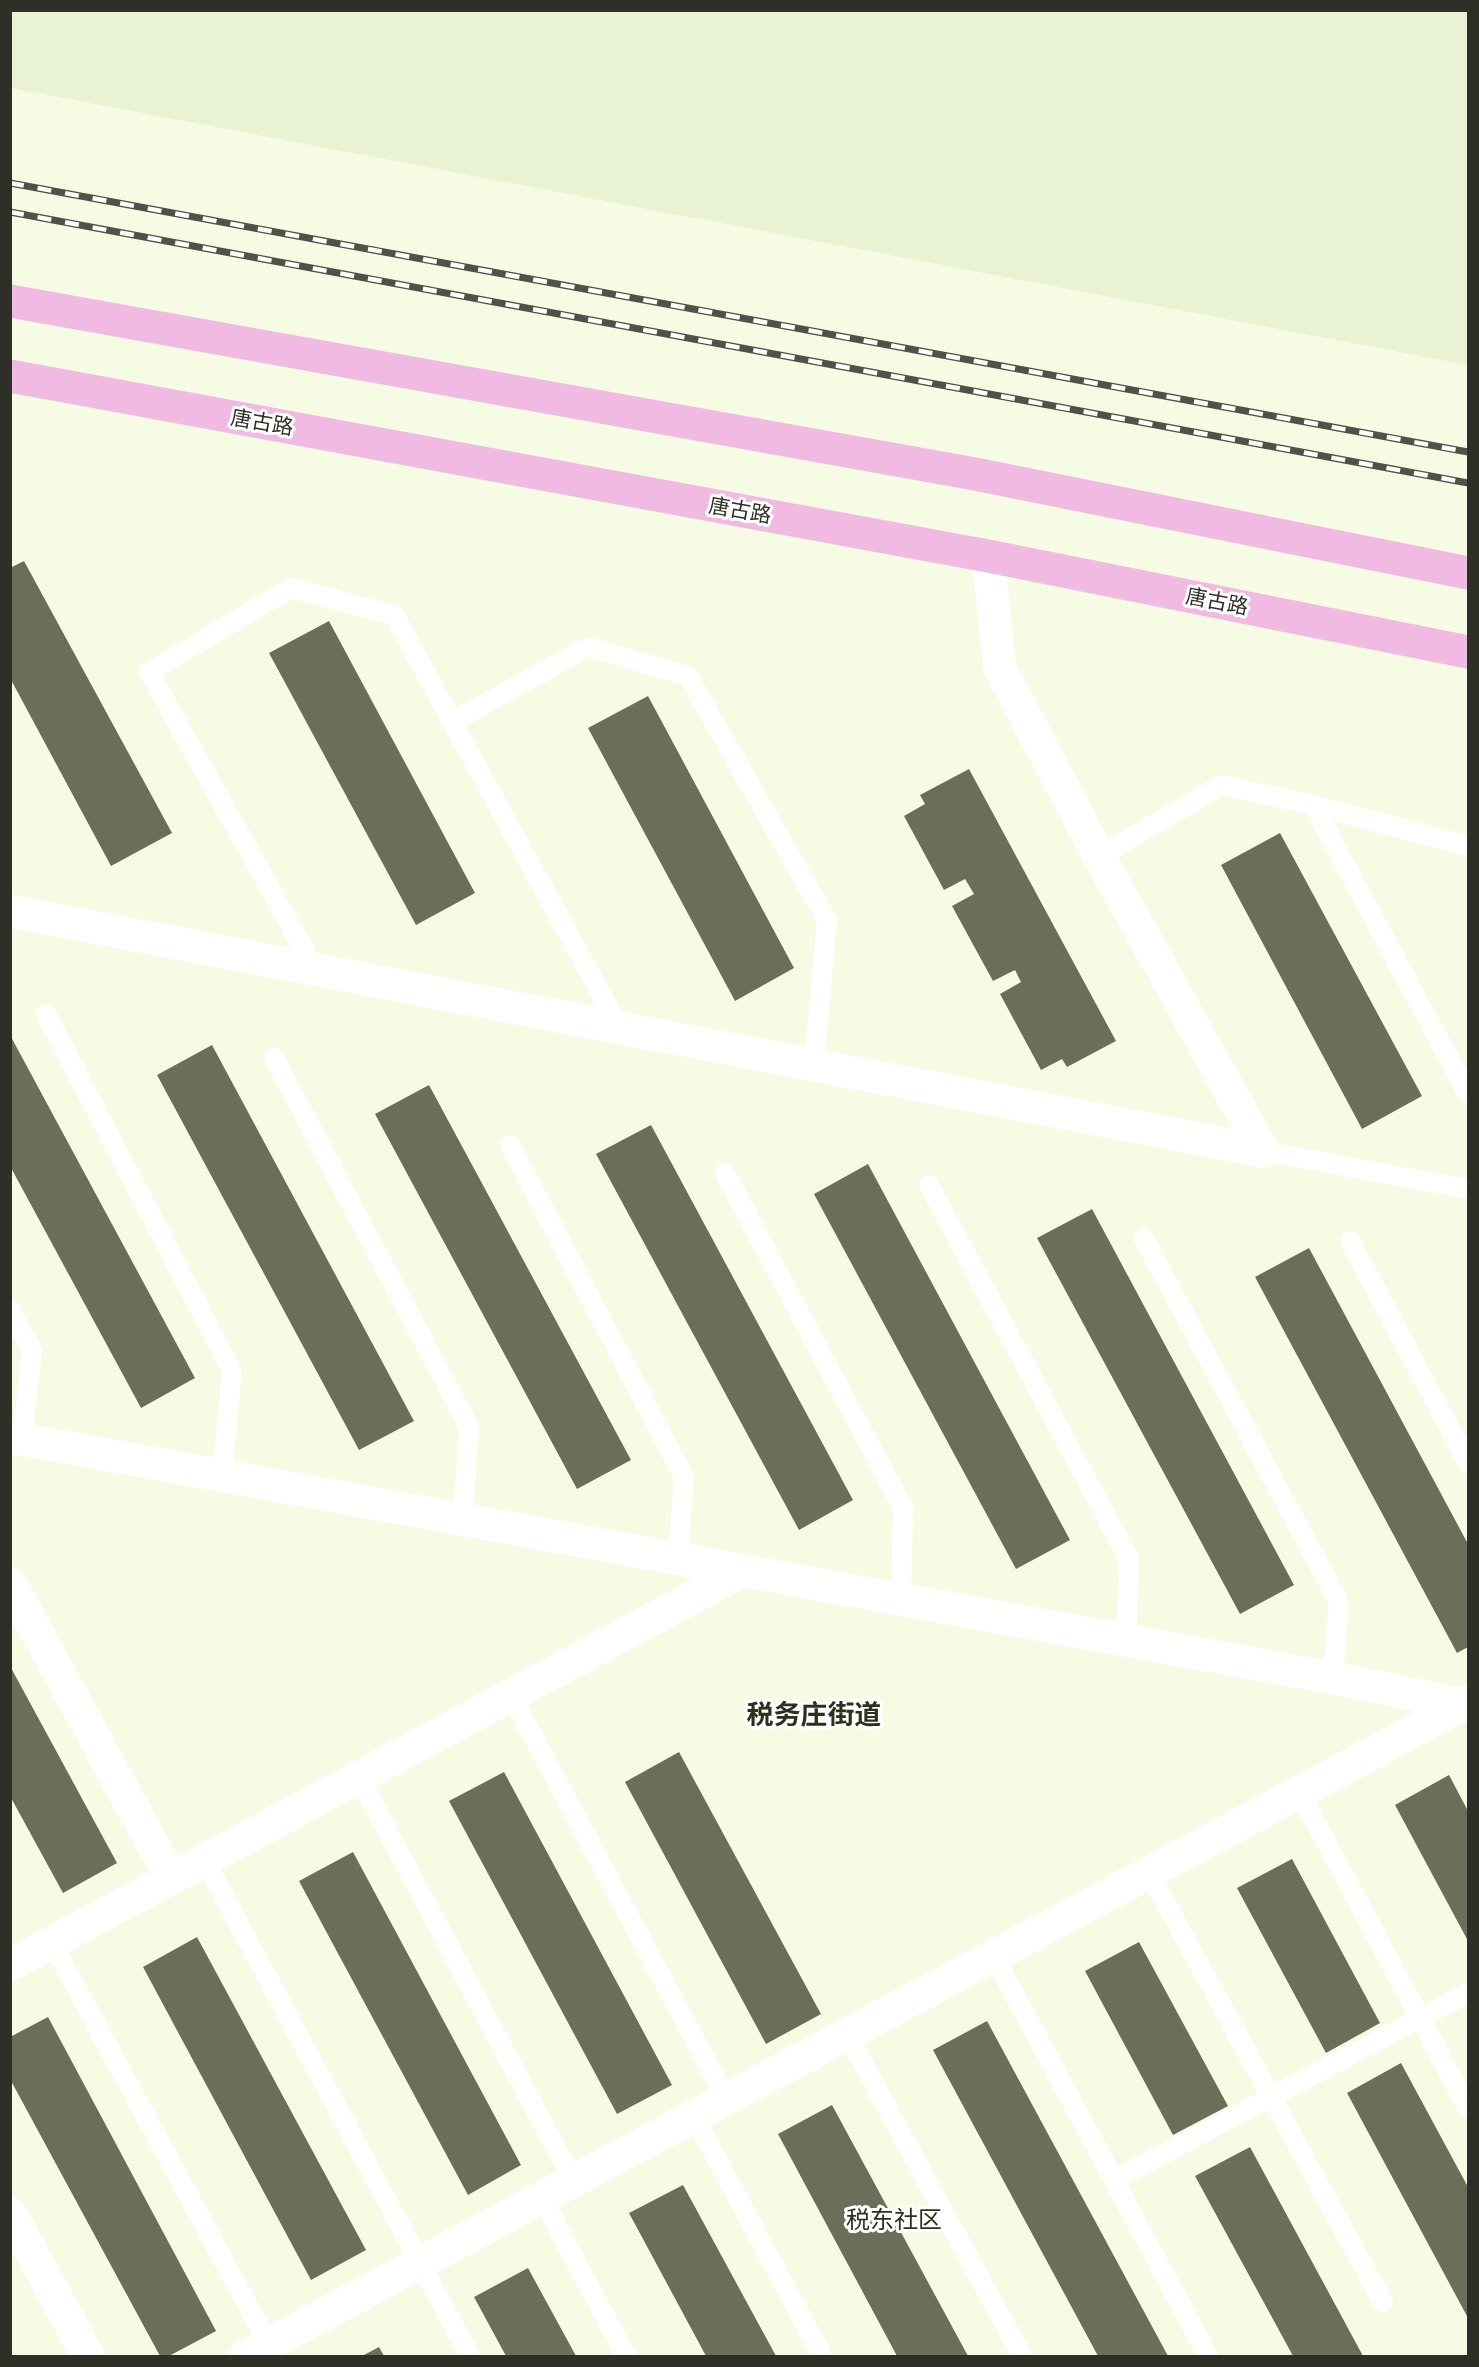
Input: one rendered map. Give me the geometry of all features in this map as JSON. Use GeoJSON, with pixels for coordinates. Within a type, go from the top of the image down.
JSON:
{"type":"FeatureCollection","features":[{"type":"Feature","properties":{"kind":"main road"},"geometry":{"type":"LineString","coordinates":[[10,300],[975,474],[1468,573]]}},
{"type":"Feature","properties":{"kind":"main road","name":"唐古路"},"geometry":{"type":"LineString","coordinates":[[10,376],[988,556],[1468,652]]}},
{"type":"Feature","properties":{"kind":"street"},"geometry":{"type":"LineString","coordinates":[[988,556],[1000,668],[1099,856],[1263,1151]]}},
{"type":"Feature","properties":{"kind":"street"},"geometry":{"type":"LineString","coordinates":[[10,911],[1263,1151]]}},
{"type":"Feature","properties":{"kind":"street"},"geometry":{"type":"LineString","coordinates":[[16,1438],[678,1561],[1333,1678],[1467,1706]]}},
{"type":"Feature","properties":{"kind":"street"},"geometry":{"type":"LineString","coordinates":[[12,1960],[52,1943],[360,1779],[740,1572]]}},
{"type":"Feature","properties":{"kind":"street"},"geometry":{"type":"LineString","coordinates":[[10,1583],[171,1878]]}},
{"type":"Feature","properties":{"kind":"street"},"geometry":{"type":"LineString","coordinates":[[264,2352],[542,2198],[1467,1706]]}},
{"type":"Feature","properties":{"kind":"street"},"geometry":{"type":"LineString","coordinates":[[10,2213],[88,2356]]}},
{"type":"Feature","properties":{"kind":"lane"},"geometry":{"type":"LineString","coordinates":[[315,969],[149,672],[291,588],[394,615],[454,721],[619,1027]]}},
{"type":"Feature","properties":{"kind":"lane"},"geometry":{"type":"LineString","coordinates":[[454,721],[588,647],[688,676],[827,920],[814,1065]]}},
{"type":"Feature","properties":{"kind":"lane"},"geometry":{"type":"LineString","coordinates":[[1099,856],[1222,785],[1313,805],[1468,846]]}},
{"type":"Feature","properties":{"kind":"lane"},"geometry":{"type":"LineString","coordinates":[[1313,805],[1468,1094]]}},
{"type":"Feature","properties":{"kind":"lane"},"geometry":{"type":"LineString","coordinates":[[46,1014],[232,1371],[222,1476]]}},
{"type":"Feature","properties":{"kind":"lane"},"geometry":{"type":"LineString","coordinates":[[274,1058],[469,1427],[464,1521]]}},
{"type":"Feature","properties":{"kind":"lane"},"geometry":{"type":"LineString","coordinates":[[510,1145],[684,1477],[678,1561]]}},
{"type":"Feature","properties":{"kind":"lane"},"geometry":{"type":"LineString","coordinates":[[1263,1151],[1468,1189]]}},
{"type":"Feature","properties":{"kind":"lane"},"geometry":{"type":"LineString","coordinates":[[725,1173],[903,1508],[901,1601]]}},
{"type":"Feature","properties":{"kind":"lane"},"geometry":{"type":"LineString","coordinates":[[929,1185],[1129,1559],[1126,1641]]}},
{"type":"Feature","properties":{"kind":"lane"},"geometry":{"type":"LineString","coordinates":[[1143,1239],[1340,1602],[1333,1678]]}},
{"type":"Feature","properties":{"kind":"lane"},"geometry":{"type":"LineString","coordinates":[[1350,1241],[1468,1463]]}},
{"type":"Feature","properties":{"kind":"lane"},"geometry":{"type":"LineString","coordinates":[[10,1310],[32,1351],[16,1438]]}},
{"type":"Feature","properties":{"kind":"lane"},"geometry":{"type":"LineString","coordinates":[[511,1695],[727,2100]]}},
{"type":"Feature","properties":{"kind":"lane"},"geometry":{"type":"LineString","coordinates":[[360,1779],[574,2182]]}},
{"type":"Feature","properties":{"kind":"lane"},"geometry":{"type":"LineString","coordinates":[[1300,1793],[1468,2108]]}},
{"type":"Feature","properties":{"kind":"lane"},"geometry":{"type":"LineString","coordinates":[[205,1861],[470,2356]]}},
{"type":"Feature","properties":{"kind":"lane"},"geometry":{"type":"LineString","coordinates":[[1150,1874],[1383,2302]]}},
{"type":"Feature","properties":{"kind":"lane"},"geometry":{"type":"LineString","coordinates":[[52,1943],[264,2352]]}},
{"type":"Feature","properties":{"kind":"lane"},"geometry":{"type":"LineString","coordinates":[[995,1958],[1208,2356]]}},
{"type":"Feature","properties":{"kind":"lane"},"geometry":{"type":"LineString","coordinates":[[1114,2180],[1468,1993]]}},
{"type":"Feature","properties":{"kind":"lane"},"geometry":{"type":"LineString","coordinates":[[848,2036],[1022,2356]]}},
{"type":"Feature","properties":{"kind":"lane"},"geometry":{"type":"LineString","coordinates":[[695,2118],[822,2356]]}},
{"type":"Feature","properties":{"kind":"lane"},"geometry":{"type":"LineString","coordinates":[[542,2198],[626,2356]]}},
{"type":"Feature","properties":{"kind":"shaded area"},"geometry":{"type":"Polygon","coordinates":[[[10,11],[1468,11],[1468,365],[11,88],[10,11]]]}},
{"type":"Feature","properties":{"kind":"building"},"geometry":{"type":"Polygon","coordinates":[[[24,561],[172,833],[111,866],[10,678],[10,568],[24,561]]]}},
{"type":"Feature","properties":{"kind":"building"},"geometry":{"type":"Polygon","coordinates":[[[329,621],[475,893],[416,925],[269,653],[329,621]]]}},
{"type":"Feature","properties":{"kind":"building"},"geometry":{"type":"Polygon","coordinates":[[[648,696],[794,968],[735,1001],[588,728],[648,696]]]}},
{"type":"Feature","properties":{"kind":"building"},"geometry":{"type":"Polygon","coordinates":[[[969,769],[1116,1041],[1067,1067],[1062,1059],[1041,1070],[1000,994],[1021,982],[1015,970],[993,981],[952,906],[974,894],[965,879],[944,890],[904,816],[925,804],[920,795],[969,769]]]}},
{"type":"Feature","properties":{"kind":"building"},"geometry":{"type":"Polygon","coordinates":[[[1280,833],[1422,1096],[1362,1129],[1221,865],[1280,833]]]}},
{"type":"Feature","properties":{"kind":"building"},"geometry":{"type":"Polygon","coordinates":[[[10,1035],[195,1378],[141,1408],[10,1166],[10,1035]]]}},
{"type":"Feature","properties":{"kind":"building"},"geometry":{"type":"Polygon","coordinates":[[[212,1045],[414,1421],[359,1450],[157,1075],[212,1045]]]}},
{"type":"Feature","properties":{"kind":"building"},"geometry":{"type":"Polygon","coordinates":[[[429,1085],[631,1460],[577,1489],[375,1114],[429,1085]]]}},
{"type":"Feature","properties":{"kind":"building"},"geometry":{"type":"Polygon","coordinates":[[[651,1125],[853,1500],[799,1530],[596,1154],[651,1125]]]}},
{"type":"Feature","properties":{"kind":"building"},"geometry":{"type":"Polygon","coordinates":[[[868,1164],[1070,1540],[1016,1569],[814,1194],[868,1164]]]}},
{"type":"Feature","properties":{"kind":"building"},"geometry":{"type":"Polygon","coordinates":[[[1092,1209],[1294,1585],[1240,1614],[1037,1238],[1092,1209]]]}},
{"type":"Feature","properties":{"kind":"building"},"geometry":{"type":"Polygon","coordinates":[[[1309,1248],[1468,1544],[1468,1647],[1457,1653],[1255,1277],[1309,1248]]]}},
{"type":"Feature","properties":{"kind":"building"},"geometry":{"type":"Polygon","coordinates":[[[10,1666],[117,1863],[63,1893],[10,1796],[10,1666]]]}},
{"type":"Feature","properties":{"kind":"building"},"geometry":{"type":"Polygon","coordinates":[[[679,1752],[821,2014],[766,2044],[625,1782],[679,1752]]]}},
{"type":"Feature","properties":{"kind":"building"},"geometry":{"type":"Polygon","coordinates":[[[504,1772],[672,2085],[617,2114],[449,1801],[504,1772]]]}},
{"type":"Feature","properties":{"kind":"building"},"geometry":{"type":"Polygon","coordinates":[[[1449,1775],[1468,1811],[1468,1941],[1395,1805],[1449,1775]]]}},
{"type":"Feature","properties":{"kind":"building"},"geometry":{"type":"Polygon","coordinates":[[[353,1852],[521,2165],[468,2195],[299,1881],[353,1852]]]}},
{"type":"Feature","properties":{"kind":"building"},"geometry":{"type":"Polygon","coordinates":[[[1292,1859],[1380,2023],[1326,2053],[1237,1888],[1292,1859]]]}},
{"type":"Feature","properties":{"kind":"building"},"geometry":{"type":"Polygon","coordinates":[[[197,1937],[366,2250],[311,2280],[143,1967],[197,1937]]]}},
{"type":"Feature","properties":{"kind":"building"},"geometry":{"type":"Polygon","coordinates":[[[1139,1942],[1228,2106],[1173,2135],[1085,1971],[1139,1942]]]}},
{"type":"Feature","properties":{"kind":"building"},"geometry":{"type":"Polygon","coordinates":[[[48,2017],[216,2331],[169,2356],[160,2356],[10,2079],[10,2037],[48,2017]]]}},
{"type":"Feature","properties":{"kind":"building"},"geometry":{"type":"Polygon","coordinates":[[[987,2021],[1168,2356],[1098,2356],[933,2050],[987,2021]]]}},
{"type":"Feature","properties":{"kind":"building"},"geometry":{"type":"Polygon","coordinates":[[[1401,2063],[1468,2187],[1468,2318],[1347,2093],[1401,2063]]]}},
{"type":"Feature","properties":{"kind":"building"},"geometry":{"type":"Polygon","coordinates":[[[832,2105],[968,2356],[897,2356],[778,2134],[832,2105]]]}},
{"type":"Feature","properties":{"kind":"building"},"geometry":{"type":"Polygon","coordinates":[[[1250,2147],[1363,2356],[1293,2356],[1195,2176],[1250,2147]]]}},
{"type":"Feature","properties":{"kind":"building"},"geometry":{"type":"Polygon","coordinates":[[[683,2185],[776,2356],[706,2356],[629,2213],[683,2185]]]}},
{"type":"Feature","properties":{"kind":"building"},"geometry":{"type":"Polygon","coordinates":[[[528,2268],[576,2356],[506,2356],[474,2297],[528,2268]]]}},
{"type":"Feature","properties":{"kind":"building"},"geometry":{"type":"Polygon","coordinates":[[[379,2347],[384,2356],[362,2356],[379,2347]]]}},
{"type":"Feature","properties":{"kind":"railway"},"geometry":{"type":"LineString","coordinates":[[10,183],[1468,452]]}},
{"type":"Feature","properties":{"kind":"railway"},"geometry":{"type":"LineString","coordinates":[[10,212],[1468,483]]}},
{"type":"Feature","properties":{"kind":"district","name":"税务庄街道"},"geometry":{"type":"Point","coordinates":[814,1716]}},
{"type":"Feature","properties":{"kind":"district","name":"税东社区"},"geometry":{"type":"Point","coordinates":[894,2221]}}]}
